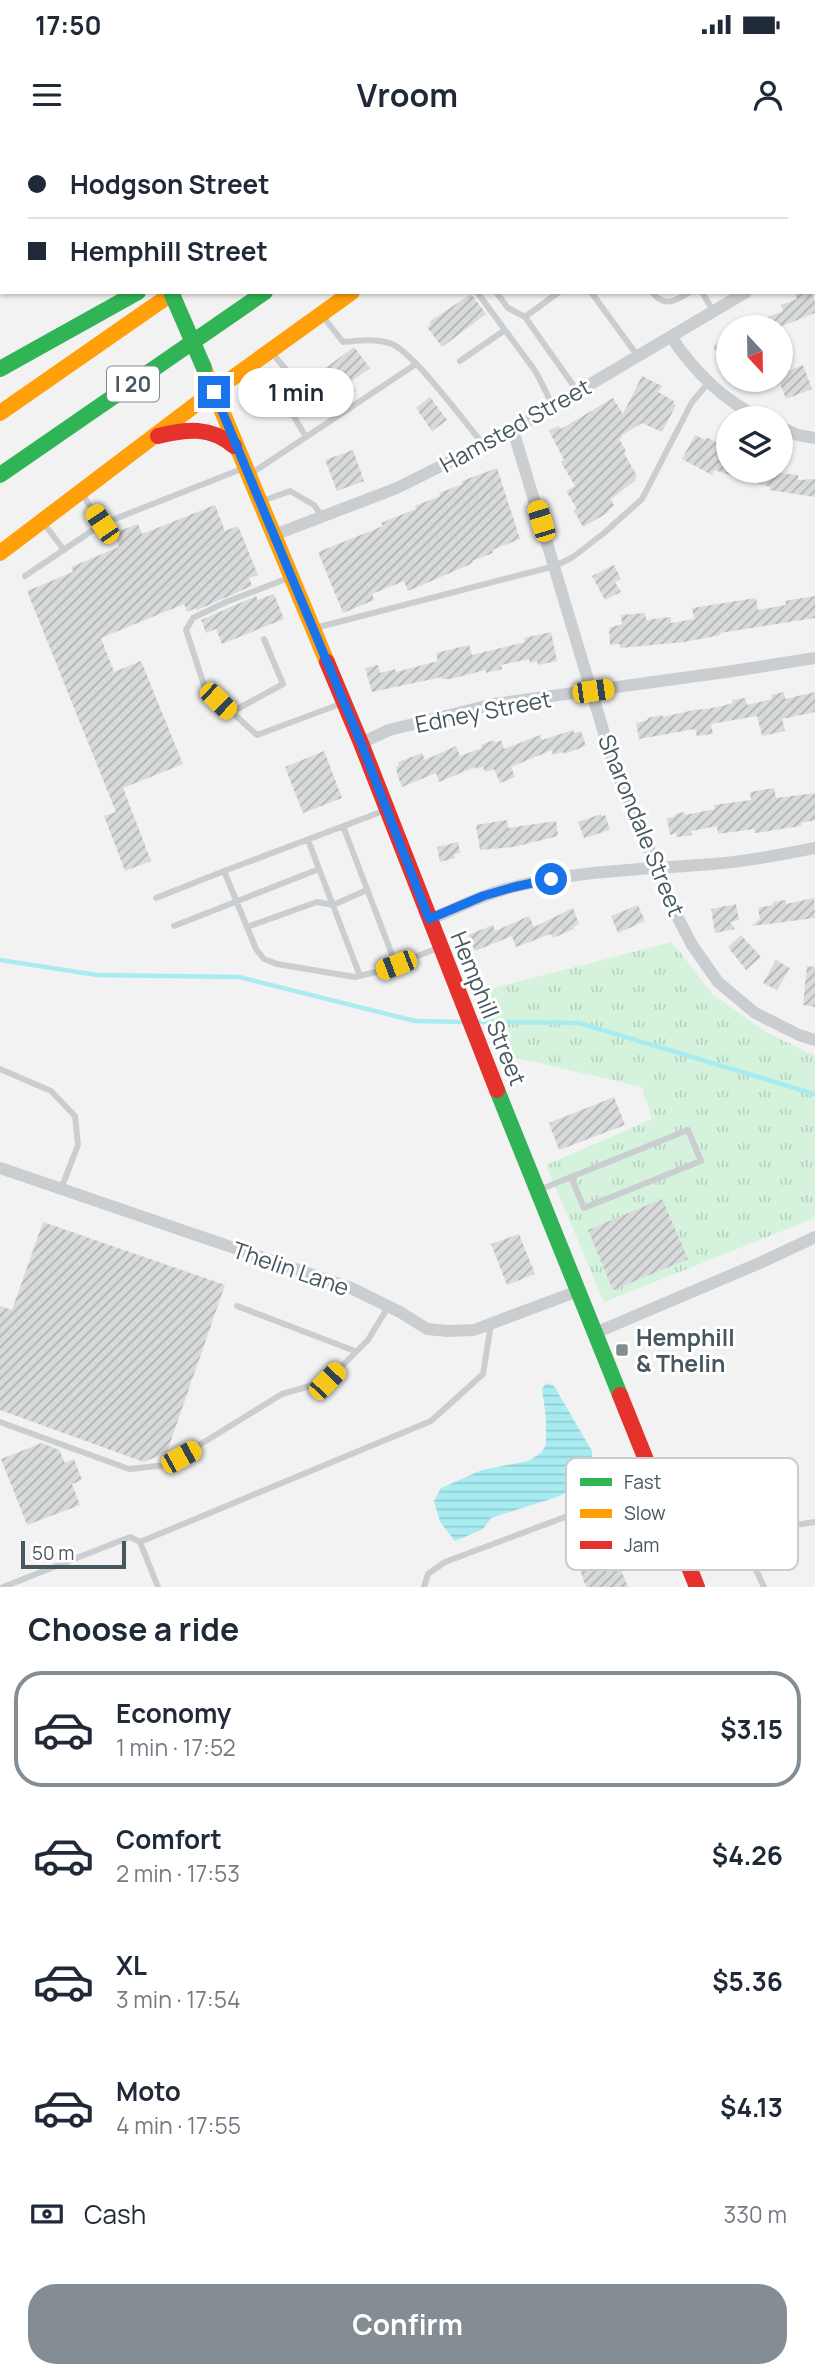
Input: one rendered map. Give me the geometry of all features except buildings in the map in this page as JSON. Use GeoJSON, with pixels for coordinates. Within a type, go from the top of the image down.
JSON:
{"type":"FeatureCollection","features":[{"type":"Feature","properties":{"kind":"main road"},"geometry":{"type":"LineString","coordinates":[[0,369],[134,294]]}},
{"type":"Feature","properties":{"kind":"main road","name":"I 20"},"geometry":{"type":"LineString","coordinates":[[0,413],[170,294]]}},
{"type":"Feature","properties":{"kind":"main road","name":"Hemphill Street"},"geometry":{"type":"LineString","coordinates":[[174,294],[361,743],[464,1009],[645,1458]]}},
{"type":"Feature","properties":{"kind":"main road","name":"I 20"},"geometry":{"type":"LineString","coordinates":[[0,475],[262,294]]}},
{"type":"Feature","properties":{"kind":"main road"},"geometry":{"type":"LineString","coordinates":[[0,553],[349,294]]}},
{"type":"Feature","properties":{"kind":"main road"},"geometry":{"type":"LineString","coordinates":[[152,438],[201,428],[219,434],[239,451]]}},
{"type":"Feature","properties":{"kind":"main road","name":"Hemphill Street"},"geometry":{"type":"LineString","coordinates":[[690,1570],[697,1587]]}},
{"type":"Feature","properties":{"kind":"street","name":"Hamsted Street"},"geometry":{"type":"LineString","coordinates":[[274,535],[397,488],[484,445],[672,338],[743,294]]}},
{"type":"Feature","properties":{"kind":"street"},"geometry":{"type":"LineString","coordinates":[[672,338],[682,353],[710,381],[741,406]]}},
{"type":"Feature","properties":{"kind":"street","name":"Sharondale Street"},"geometry":{"type":"LineString","coordinates":[[513,430],[613,763],[655,867],[692,945],[718,982],[755,1013],[815,1040]]}},
{"type":"Feature","properties":{"kind":"street"},"geometry":{"type":"LineString","coordinates":[[793,433],[815,438]]}},
{"type":"Feature","properties":{"kind":"street","name":"Edney Street"},"geometry":{"type":"LineString","coordinates":[[361,743],[389,730],[494,704],[815,658]]}},
{"type":"Feature","properties":{"kind":"street"},"geometry":{"type":"LineString","coordinates":[[429,919],[483,896],[551,879],[655,867],[756,860],[815,848]]}},
{"type":"Feature","properties":{"kind":"street","name":"Thelin Lane"},"geometry":{"type":"LineString","coordinates":[[0,1168],[351,1288],[388,1305],[427,1329],[474,1330],[578,1291]]}},
{"type":"Feature","properties":{"kind":"street"},"geometry":{"type":"LineString","coordinates":[[595,1333],[815,1237]]}},
{"type":"Feature","properties":{"kind":"lane"},"geometry":{"type":"LineString","coordinates":[[478,294],[536,372],[553,406]]}},
{"type":"Feature","properties":{"kind":"lane"},"geometry":{"type":"LineString","coordinates":[[498,294],[508,308],[525,317],[578,392]]}},
{"type":"Feature","properties":{"kind":"lane"},"geometry":{"type":"LineString","coordinates":[[525,317],[556,294]]}},
{"type":"Feature","properties":{"kind":"lane"},"geometry":{"type":"LineString","coordinates":[[592,294],[639,357]]}},
{"type":"Feature","properties":{"kind":"lane"},"geometry":{"type":"LineString","coordinates":[[653,294],[666,303],[675,302],[687,294]]}},
{"type":"Feature","properties":{"kind":"lane"},"geometry":{"type":"LineString","coordinates":[[703,294],[714,312]]}},
{"type":"Feature","properties":{"kind":"lane"},"geometry":{"type":"LineString","coordinates":[[321,314],[343,342],[392,344],[416,364],[484,445]]}},
{"type":"Feature","properties":{"kind":"lane"},"geometry":{"type":"LineString","coordinates":[[460,361],[505,330]]}},
{"type":"Feature","properties":{"kind":"lane"},"geometry":{"type":"LineString","coordinates":[[270,351],[295,380],[287,405],[306,437]]}},
{"type":"Feature","properties":{"kind":"lane"},"geometry":{"type":"LineString","coordinates":[[25,576],[102,524],[247,471],[306,437],[416,364]]}},
{"type":"Feature","properties":{"kind":"lane"},"geometry":{"type":"LineString","coordinates":[[313,629],[555,566],[573,557],[642,499],[692,402],[710,381]]}},
{"type":"Feature","properties":{"kind":"lane"},"geometry":{"type":"LineString","coordinates":[[260,502],[290,491],[314,505],[323,517]]}},
{"type":"Feature","properties":{"kind":"lane"},"geometry":{"type":"LineString","coordinates":[[80,492],[102,524]]}},
{"type":"Feature","properties":{"kind":"lane"},"geometry":{"type":"LineString","coordinates":[[42,522],[64,550]]}},
{"type":"Feature","properties":{"kind":"lane"},"geometry":{"type":"LineString","coordinates":[[291,577],[193,618],[186,630],[205,688],[257,735],[344,702]]}},
{"type":"Feature","properties":{"kind":"lane"},"geometry":{"type":"LineString","coordinates":[[230,713],[283,684],[264,639]]}},
{"type":"Feature","properties":{"kind":"lane"},"geometry":{"type":"LineString","coordinates":[[156,898],[387,809]]}},
{"type":"Feature","properties":{"kind":"lane"},"geometry":{"type":"LineString","coordinates":[[343,827],[396,965]]}},
{"type":"Feature","properties":{"kind":"lane"},"geometry":{"type":"LineString","coordinates":[[308,840],[360,976]]}},
{"type":"Feature","properties":{"kind":"lane"},"geometry":{"type":"LineString","coordinates":[[173,926],[319,869]]}},
{"type":"Feature","properties":{"kind":"lane"},"geometry":{"type":"LineString","coordinates":[[224,872],[256,949],[264,959],[277,964],[355,977],[396,965],[440,947]]}},
{"type":"Feature","properties":{"kind":"lane"},"geometry":{"type":"LineString","coordinates":[[247,927],[317,902],[333,905],[367,890]]}},
{"type":"Feature","properties":{"kind":"lane"},"geometry":{"type":"LineString","coordinates":[[0,1069],[51,1091],[75,1115],[78,1144],[61,1189]]}},
{"type":"Feature","properties":{"kind":"lane"},"geometry":{"type":"LineString","coordinates":[[537,1191],[571,1177],[688,1130],[701,1161],[584,1208],[571,1177]]}},
{"type":"Feature","properties":{"kind":"lane"},"geometry":{"type":"LineString","coordinates":[[0,1422],[129,1469],[167,1465],[282,1394],[327,1381],[368,1340],[388,1305]]}},
{"type":"Feature","properties":{"kind":"lane"},"geometry":{"type":"LineString","coordinates":[[237,1306],[355,1351]]}},
{"type":"Feature","properties":{"kind":"lane"},"geometry":{"type":"LineString","coordinates":[[140,1542],[431,1421],[483,1374],[491,1324]]}},
{"type":"Feature","properties":{"kind":"lane"},"geometry":{"type":"LineString","coordinates":[[424,1587],[428,1573],[445,1562],[566,1516]]}},
{"type":"Feature","properties":{"kind":"lane"},"geometry":{"type":"LineString","coordinates":[[3,1587],[130,1537],[140,1542],[158,1587]]}},
{"type":"Feature","properties":{"kind":"lane"},"geometry":{"type":"LineString","coordinates":[[756,1570],[764,1587]]}},
{"type":"Feature","properties":{"kind":"green space"},"geometry":{"type":"Polygon","coordinates":[[[672,942],[712,994],[764,1031],[815,1056],[815,1218],[604,1302],[546,1165],[652,1119],[642,1087],[500,1054],[478,992],[672,942]]]}},
{"type":"Feature","properties":{"kind":"water"},"geometry":{"type":"Polygon","coordinates":[[[546,1383],[554,1386],[592,1451],[592,1458],[566,1458],[566,1492],[491,1518],[483,1529],[455,1541],[440,1522],[434,1501],[441,1488],[482,1470],[528,1461],[541,1453],[546,1445],[542,1389],[546,1383]]]}},
{"type":"Feature","properties":{"kind":"waterway"},"geometry":{"type":"LineString","coordinates":[[0,960],[97,975],[239,977],[415,1021],[464,1022]]}},
{"type":"Feature","properties":{"kind":"waterway"},"geometry":{"type":"LineString","coordinates":[[473,1022],[579,1023],[815,1094]]}},
{"type":"Feature","properties":{"kind":"traffic: fast"},"geometry":{"type":"LineString","coordinates":[[0,369],[134,294]]}},
{"type":"Feature","properties":{"kind":"traffic: fast"},"geometry":{"type":"LineString","coordinates":[[172,294],[204,368]]}},
{"type":"Feature","properties":{"kind":"traffic: fast"},"geometry":{"type":"LineString","coordinates":[[0,475],[262,294]]}},
{"type":"Feature","properties":{"kind":"traffic: fast"},"geometry":{"type":"LineString","coordinates":[[497,1090],[620,1395]]}},
{"type":"Feature","properties":{"kind":"traffic: slow"},"geometry":{"type":"LineString","coordinates":[[0,413],[171,294]]}},
{"type":"Feature","properties":{"kind":"traffic: slow"},"geometry":{"type":"LineString","coordinates":[[0,553],[199,402],[349,294]]}},
{"type":"Feature","properties":{"kind":"traffic: slow"},"geometry":{"type":"LineString","coordinates":[[204,368],[327,662]]}},
{"type":"Feature","properties":{"kind":"traffic: jam"},"geometry":{"type":"LineString","coordinates":[[158,436],[179,432],[207,432],[234,446]]}},
{"type":"Feature","properties":{"kind":"traffic: jam"},"geometry":{"type":"LineString","coordinates":[[327,662],[497,1090]]}},
{"type":"Feature","properties":{"kind":"traffic: jam"},"geometry":{"type":"LineString","coordinates":[[620,1395],[645,1458]]}},
{"type":"Feature","properties":{"kind":"traffic: jam"},"geometry":{"type":"LineString","coordinates":[[690,1570],[697,1587]]}},
{"type":"Feature","properties":{"kind":"place","name":"Hemphill & Thelin"},"geometry":{"type":"Point","coordinates":[622,1350]}},
{"type":"Feature","properties":{"kind":"route"},"geometry":{"type":"LineString","coordinates":[[214,392],[361,743],[429,919],[483,896],[551,879]]}}]}
